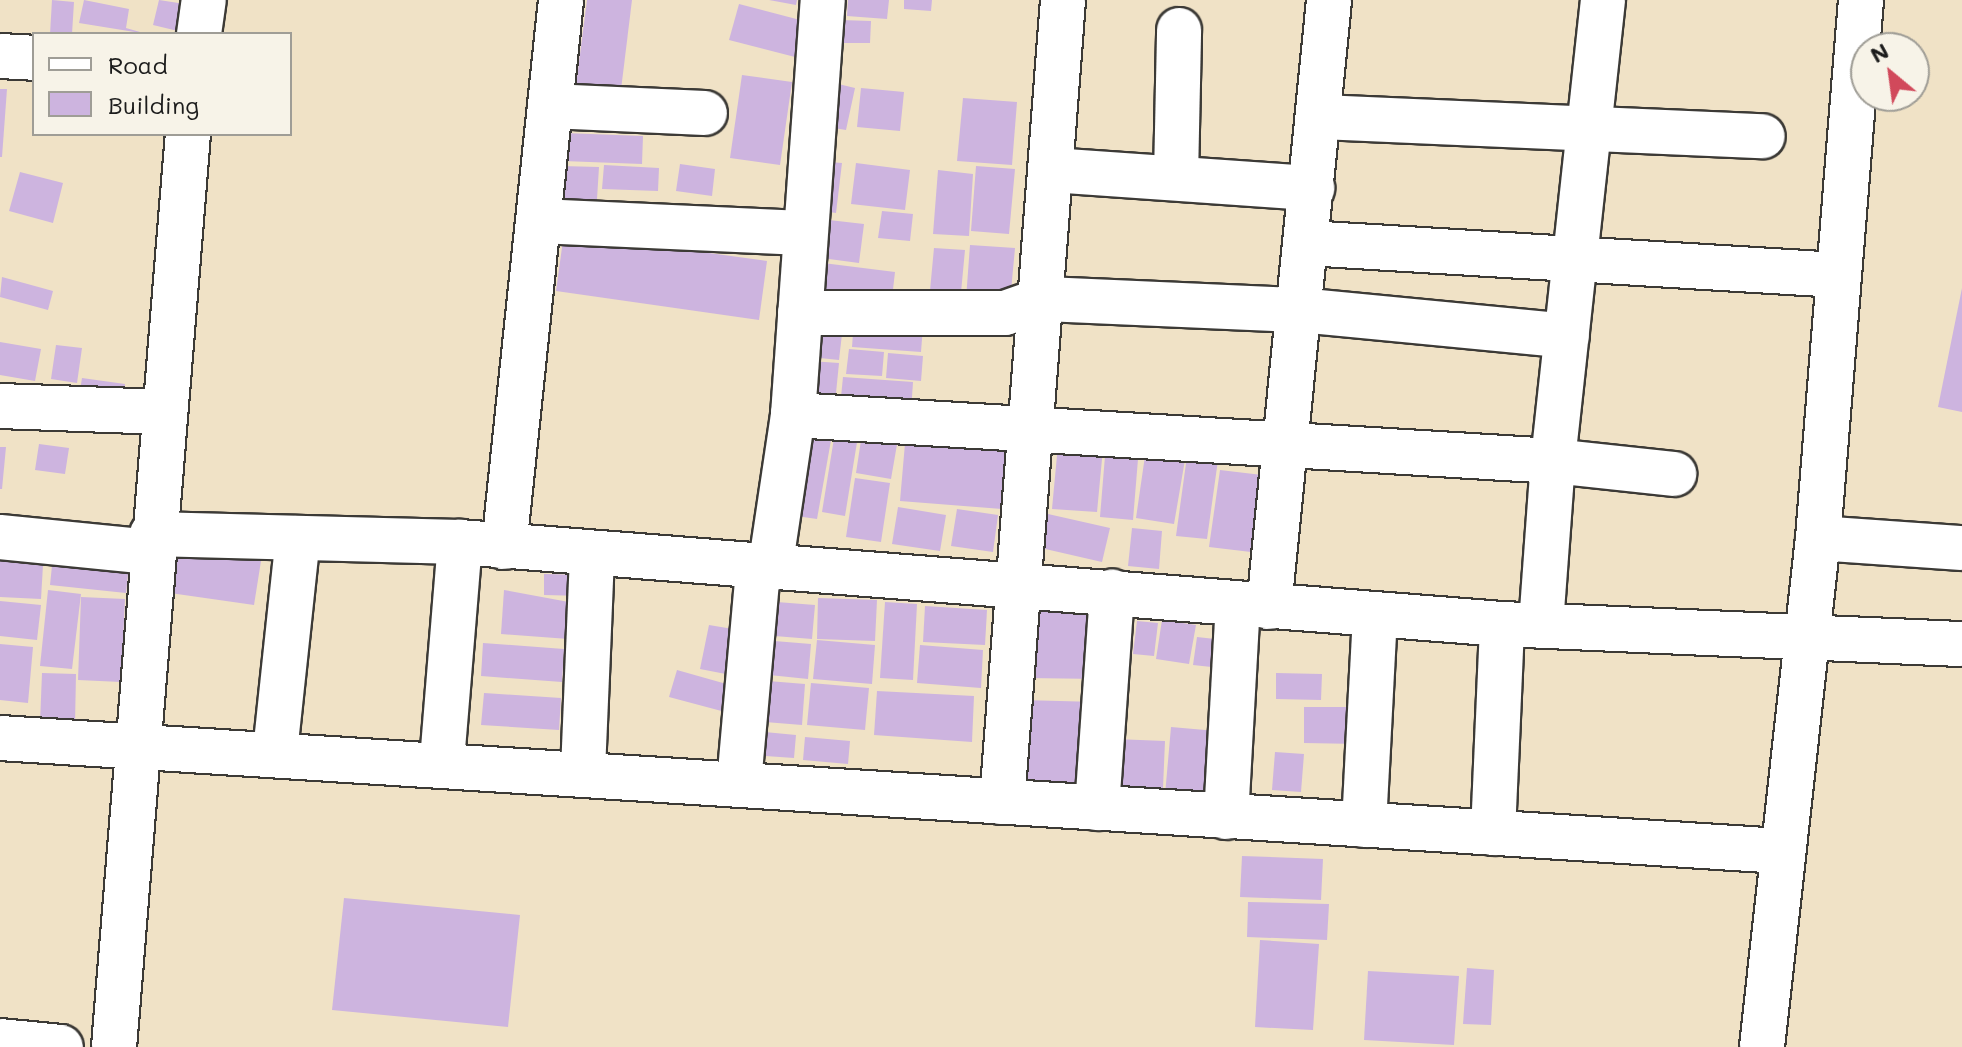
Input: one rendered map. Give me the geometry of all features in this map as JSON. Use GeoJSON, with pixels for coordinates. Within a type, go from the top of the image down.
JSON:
{"type":"FeatureCollection","features":[{"type":"Feature","properties":{"kind":"street"},"geometry":{"type":"LineString","coordinates":[[199,32],[204,0]]}},
{"type":"Feature","properties":{"kind":"street"},"geometry":{"type":"LineString","coordinates":[[504,547],[561,0]]}},
{"type":"Feature","properties":{"kind":"street"},"geometry":{"type":"LineString","coordinates":[[739,783],[764,568],[793,415],[803,233],[823,0]]}},
{"type":"Feature","properties":{"kind":"street"},"geometry":{"type":"LineString","coordinates":[[1002,802],[1018,584],[1045,299],[1063,0]]}},
{"type":"Feature","properties":{"kind":"street"},"geometry":{"type":"LineString","coordinates":[[1226,817],[1253,606],[1283,448],[1320,117],[1329,0]]}},
{"type":"Feature","properties":{"kind":"street"},"geometry":{"type":"LineString","coordinates":[[1493,833],[1522,625],[1553,461],[1603,0]]}},
{"type":"Feature","properties":{"kind":"street"},"geometry":{"type":"LineString","coordinates":[[1762,1047],[1818,538],[1861,0]]}},
{"type":"Feature","properties":{"kind":"street"},"geometry":{"type":"LineString","coordinates":[[1176,178],[1179,30]]}},
{"type":"Feature","properties":{"kind":"street"},"geometry":{"type":"LineString","coordinates":[[0,56],[32,58]]}},
{"type":"Feature","properties":{"kind":"street"},"geometry":{"type":"LineString","coordinates":[[550,106],[705,113]]}},
{"type":"Feature","properties":{"kind":"street"},"geometry":{"type":"LineString","coordinates":[[1320,117],[1589,131],[1763,136]]}},
{"type":"Feature","properties":{"kind":"street"},"geometry":{"type":"LineString","coordinates":[[114,1047],[151,543],[188,136]]}},
{"type":"Feature","properties":{"kind":"street"},"geometry":{"type":"LineString","coordinates":[[1052,170],[1312,188]]}},
{"type":"Feature","properties":{"kind":"street"},"geometry":{"type":"LineString","coordinates":[[539,221],[803,233]]}},
{"type":"Feature","properties":{"kind":"street"},"geometry":{"type":"LineString","coordinates":[[1306,243],[1838,275]]}},
{"type":"Feature","properties":{"kind":"street"},"geometry":{"type":"LineString","coordinates":[[800,313],[1005,313],[1045,299],[1299,310],[1567,336]]}},
{"type":"Feature","properties":{"kind":"street"},"geometry":{"type":"LineString","coordinates":[[0,406],[165,412]]}},
{"type":"Feature","properties":{"kind":"street"},"geometry":{"type":"LineString","coordinates":[[793,415],[1283,448],[1553,461],[1674,474]]}},
{"type":"Feature","properties":{"kind":"street"},"geometry":{"type":"LineString","coordinates":[[0,537],[151,543],[298,538],[460,542],[1522,625],[1809,632],[1962,644]]}},
{"type":"Feature","properties":{"kind":"street"},"geometry":{"type":"LineString","coordinates":[[275,752],[298,538]]}},
{"type":"Feature","properties":{"kind":"street"},"geometry":{"type":"LineString","coordinates":[[1818,538],[1962,548]]}},
{"type":"Feature","properties":{"kind":"street"},"geometry":{"type":"LineString","coordinates":[[442,761],[460,542]]}},
{"type":"Feature","properties":{"kind":"street"},"geometry":{"type":"LineString","coordinates":[[583,771],[592,553]]}},
{"type":"Feature","properties":{"kind":"street"},"geometry":{"type":"LineString","coordinates":[[1097,808],[1112,592]]}},
{"type":"Feature","properties":{"kind":"street"},"geometry":{"type":"LineString","coordinates":[[1364,825],[1375,614]]}},
{"type":"Feature","properties":{"kind":"street"},"geometry":{"type":"LineString","coordinates":[[0,738],[442,761],[1002,802],[1783,851]]}},
{"type":"Feature","properties":{"kind":"street"},"geometry":{"type":"LineString","coordinates":[[0,1041],[61,1047]]}},
{"type":"Feature","properties":{"kind":"building"},"geometry":{"type":"Polygon","coordinates":[[[52,0],[74,2],[72,32],[50,32],[52,0]]]}},
{"type":"Feature","properties":{"kind":"building"},"geometry":{"type":"Polygon","coordinates":[[[84,0],[129,9],[126,28],[140,32],[135,32],[79,23],[84,0]]]}},
{"type":"Feature","properties":{"kind":"building"},"geometry":{"type":"Polygon","coordinates":[[[159,0],[185,4],[178,31],[153,25],[159,0]]]}},
{"type":"Feature","properties":{"kind":"building"},"geometry":{"type":"Polygon","coordinates":[[[587,0],[632,0],[620,98],[575,93],[587,0]]]}},
{"type":"Feature","properties":{"kind":"building"},"geometry":{"type":"Polygon","coordinates":[[[769,0],[797,0],[796,5],[769,0]]]}},
{"type":"Feature","properties":{"kind":"building"},"geometry":{"type":"Polygon","coordinates":[[[848,0],[889,0],[887,19],[847,16],[848,0]]]}},
{"type":"Feature","properties":{"kind":"building"},"geometry":{"type":"Polygon","coordinates":[[[904,0],[932,0],[931,11],[904,9],[904,0]]]}},
{"type":"Feature","properties":{"kind":"building"},"geometry":{"type":"Polygon","coordinates":[[[739,4],[804,21],[795,57],[729,40],[739,4]]]}},
{"type":"Feature","properties":{"kind":"building"},"geometry":{"type":"Polygon","coordinates":[[[841,20],[871,21],[870,43],[840,43],[841,20]]]}},
{"type":"Feature","properties":{"kind":"building"},"geometry":{"type":"Polygon","coordinates":[[[742,75],[792,82],[780,165],[730,158],[742,75]]]}},
{"type":"Feature","properties":{"kind":"building"},"geometry":{"type":"Polygon","coordinates":[[[830,82],[855,88],[846,130],[821,126],[830,82]]]}},
{"type":"Feature","properties":{"kind":"building"},"geometry":{"type":"Polygon","coordinates":[[[861,88],[904,92],[900,131],[857,127],[861,88]]]}},
{"type":"Feature","properties":{"kind":"building"},"geometry":{"type":"Polygon","coordinates":[[[0,89],[7,89],[2,157],[0,157],[0,89]]]}},
{"type":"Feature","properties":{"kind":"building"},"geometry":{"type":"Polygon","coordinates":[[[963,98],[1017,102],[1012,165],[957,161],[963,98]]]}},
{"type":"Feature","properties":{"kind":"building"},"geometry":{"type":"Polygon","coordinates":[[[564,133],[643,136],[642,164],[563,161],[564,133]]]}},
{"type":"Feature","properties":{"kind":"building"},"geometry":{"type":"Polygon","coordinates":[[[816,161],[842,163],[836,213],[810,209],[816,161]]]}},
{"type":"Feature","properties":{"kind":"building"},"geometry":{"type":"Polygon","coordinates":[[[856,163],[910,170],[905,210],[851,204],[856,163]]]}},
{"type":"Feature","properties":{"kind":"building"},"geometry":{"type":"Polygon","coordinates":[[[680,164],[715,169],[712,196],[676,191],[680,164]]]}},
{"type":"Feature","properties":{"kind":"building"},"geometry":{"type":"Polygon","coordinates":[[[604,165],[659,168],[658,191],[602,189],[604,165]]]}},
{"type":"Feature","properties":{"kind":"building"},"geometry":{"type":"Polygon","coordinates":[[[561,166],[599,167],[596,215],[558,213],[561,166]]]}},
{"type":"Feature","properties":{"kind":"building"},"geometry":{"type":"Polygon","coordinates":[[[976,166],[1015,169],[1009,234],[971,231],[976,166]]]}},
{"type":"Feature","properties":{"kind":"building"},"geometry":{"type":"Polygon","coordinates":[[[938,170],[973,174],[969,236],[933,234],[938,170]]]}},
{"type":"Feature","properties":{"kind":"building"},"geometry":{"type":"Polygon","coordinates":[[[20,172],[63,183],[53,223],[9,211],[20,172]]]}},
{"type":"Feature","properties":{"kind":"building"},"geometry":{"type":"Polygon","coordinates":[[[882,211],[913,214],[910,241],[878,238],[882,211]]]}},
{"type":"Feature","properties":{"kind":"building"},"geometry":{"type":"Polygon","coordinates":[[[820,219],[864,224],[859,263],[814,257],[820,219]]]}},
{"type":"Feature","properties":{"kind":"building"},"geometry":{"type":"Polygon","coordinates":[[[564,233],[767,261],[759,320],[556,291],[564,233]]]}},
{"type":"Feature","properties":{"kind":"building"},"geometry":{"type":"Polygon","coordinates":[[[970,245],[1015,248],[1010,302],[966,299],[970,245]]]}},
{"type":"Feature","properties":{"kind":"building"},"geometry":{"type":"Polygon","coordinates":[[[934,248],[965,250],[960,303],[929,301],[934,248]]]}},
{"type":"Feature","properties":{"kind":"building"},"geometry":{"type":"Polygon","coordinates":[[[815,262],[895,272],[891,307],[811,297],[815,262]]]}},
{"type":"Feature","properties":{"kind":"building"},"geometry":{"type":"Polygon","coordinates":[[[2,277],[53,291],[48,310],[0,297],[2,277]]]}},
{"type":"Feature","properties":{"kind":"building"},"geometry":{"type":"Polygon","coordinates":[[[1962,288],[1962,412],[1938,407],[1962,288]]]}},
{"type":"Feature","properties":{"kind":"building"},"geometry":{"type":"Polygon","coordinates":[[[854,320],[923,326],[921,352],[852,347],[854,320]]]}},
{"type":"Feature","properties":{"kind":"building"},"geometry":{"type":"Polygon","coordinates":[[[812,332],[842,334],[839,360],[810,357],[812,332]]]}},
{"type":"Feature","properties":{"kind":"building"},"geometry":{"type":"Polygon","coordinates":[[[0,342],[41,349],[35,381],[0,375],[0,342]]]}},
{"type":"Feature","properties":{"kind":"building"},"geometry":{"type":"Polygon","coordinates":[[[56,345],[82,348],[77,383],[51,379],[56,345]]]}},
{"type":"Feature","properties":{"kind":"building"},"geometry":{"type":"Polygon","coordinates":[[[849,349],[884,352],[882,376],[846,374],[849,349]]]}},
{"type":"Feature","properties":{"kind":"building"},"geometry":{"type":"Polygon","coordinates":[[[888,353],[923,356],[921,381],[886,378],[888,353]]]}},
{"type":"Feature","properties":{"kind":"building"},"geometry":{"type":"Polygon","coordinates":[[[810,361],[839,363],[835,403],[806,401],[810,361]]]}},
{"type":"Feature","properties":{"kind":"building"},"geometry":{"type":"Polygon","coordinates":[[[843,377],[913,382],[911,412],[840,407],[843,377]]]}},
{"type":"Feature","properties":{"kind":"building"},"geometry":{"type":"Polygon","coordinates":[[[82,378],[125,384],[122,403],[79,397],[82,378]]]}},
{"type":"Feature","properties":{"kind":"building"},"geometry":{"type":"Polygon","coordinates":[[[812,425],[833,429],[817,519],[796,516],[812,425]]]}},
{"type":"Feature","properties":{"kind":"building"},"geometry":{"type":"Polygon","coordinates":[[[836,426],[859,430],[845,516],[822,512],[836,426]]]}},
{"type":"Feature","properties":{"kind":"building"},"geometry":{"type":"Polygon","coordinates":[[[863,427],[899,433],[891,479],[856,473],[863,427]]]}},
{"type":"Feature","properties":{"kind":"building"},"geometry":{"type":"Polygon","coordinates":[[[906,432],[1008,439],[1002,509],[900,501],[906,432]]]}},
{"type":"Feature","properties":{"kind":"building"},"geometry":{"type":"Polygon","coordinates":[[[1059,434],[1104,438],[1097,512],[1052,509],[1059,434]]]}},
{"type":"Feature","properties":{"kind":"building"},"geometry":{"type":"Polygon","coordinates":[[[1147,442],[1187,448],[1174,524],[1136,518],[1147,442]]]}},
{"type":"Feature","properties":{"kind":"building"},"geometry":{"type":"Polygon","coordinates":[[[39,444],[69,448],[65,474],[35,470],[39,444]]]}},
{"type":"Feature","properties":{"kind":"building"},"geometry":{"type":"Polygon","coordinates":[[[1106,444],[1139,447],[1133,520],[1100,517],[1106,444]]]}},
{"type":"Feature","properties":{"kind":"building"},"geometry":{"type":"Polygon","coordinates":[[[0,447],[6,447],[2,489],[0,489],[0,447]]]}},
{"type":"Feature","properties":{"kind":"building"},"geometry":{"type":"Polygon","coordinates":[[[1187,456],[1218,460],[1207,539],[1176,536],[1187,456]]]}},
{"type":"Feature","properties":{"kind":"building"},"geometry":{"type":"Polygon","coordinates":[[[1220,470],[1262,475],[1251,552],[1209,547],[1220,470]]]}},
{"type":"Feature","properties":{"kind":"building"},"geometry":{"type":"Polygon","coordinates":[[[855,478],[890,483],[881,542],[846,537],[855,478]]]}},
{"type":"Feature","properties":{"kind":"building"},"geometry":{"type":"Polygon","coordinates":[[[898,507],[946,515],[940,551],[892,544],[898,507]]]}},
{"type":"Feature","properties":{"kind":"building"},"geometry":{"type":"Polygon","coordinates":[[[957,509],[998,515],[993,552],[951,546],[957,509]]]}},
{"type":"Feature","properties":{"kind":"building"},"geometry":{"type":"Polygon","coordinates":[[[1048,514],[1110,528],[1102,562],[1041,548],[1048,514]]]}},
{"type":"Feature","properties":{"kind":"building"},"geometry":{"type":"Polygon","coordinates":[[[1132,528],[1162,531],[1159,569],[1128,566],[1132,528]]]}},
{"type":"Feature","properties":{"kind":"building"},"geometry":{"type":"Polygon","coordinates":[[[0,546],[44,548],[41,599],[0,597],[0,546]]]}},
{"type":"Feature","properties":{"kind":"building"},"geometry":{"type":"Polygon","coordinates":[[[177,548],[261,561],[254,605],[170,593],[177,548]]]}},
{"type":"Feature","properties":{"kind":"building"},"geometry":{"type":"Polygon","coordinates":[[[53,556],[129,565],[126,593],[50,585],[53,556]]]}},
{"type":"Feature","properties":{"kind":"building"},"geometry":{"type":"Polygon","coordinates":[[[544,574],[585,575],[584,596],[544,595],[544,574]]]}},
{"type":"Feature","properties":{"kind":"building"},"geometry":{"type":"Polygon","coordinates":[[[48,590],[81,594],[72,669],[40,666],[48,590]]]}},
{"type":"Feature","properties":{"kind":"building"},"geometry":{"type":"Polygon","coordinates":[[[504,590],[585,605],[582,640],[501,634],[504,590]]]}},
{"type":"Feature","properties":{"kind":"building"},"geometry":{"type":"Polygon","coordinates":[[[81,597],[125,599],[121,682],[78,680],[81,597]]]}},
{"type":"Feature","properties":{"kind":"building"},"geometry":{"type":"Polygon","coordinates":[[[818,598],[877,600],[875,641],[817,639],[818,598]]]}},
{"type":"Feature","properties":{"kind":"building"},"geometry":{"type":"Polygon","coordinates":[[[0,601],[41,605],[37,640],[0,636],[0,601]]]}},
{"type":"Feature","properties":{"kind":"building"},"geometry":{"type":"Polygon","coordinates":[[[764,601],[815,605],[812,639],[761,635],[764,601]]]}},
{"type":"Feature","properties":{"kind":"building"},"geometry":{"type":"Polygon","coordinates":[[[885,602],[917,604],[913,680],[880,678],[885,602]]]}},
{"type":"Feature","properties":{"kind":"building"},"geometry":{"type":"Polygon","coordinates":[[[925,606],[987,610],[985,645],[923,642],[925,606]]]}},
{"type":"Feature","properties":{"kind":"building"},"geometry":{"type":"Polygon","coordinates":[[[1028,606],[1102,608],[1100,679],[1026,678],[1028,606]]]}},
{"type":"Feature","properties":{"kind":"building"},"geometry":{"type":"Polygon","coordinates":[[[1162,620],[1196,625],[1189,664],[1156,659],[1162,620]]]}},
{"type":"Feature","properties":{"kind":"building"},"geometry":{"type":"Polygon","coordinates":[[[1137,621],[1158,623],[1154,656],[1133,654],[1137,621]]]}},
{"type":"Feature","properties":{"kind":"building"},"geometry":{"type":"Polygon","coordinates":[[[709,625],[745,631],[736,676],[700,669],[709,625]]]}},
{"type":"Feature","properties":{"kind":"building"},"geometry":{"type":"Polygon","coordinates":[[[1197,637],[1233,641],[1230,669],[1193,665],[1197,637]]]}},
{"type":"Feature","properties":{"kind":"building"},"geometry":{"type":"Polygon","coordinates":[[[762,640],[811,644],[808,679],[759,674],[762,640]]]}},
{"type":"Feature","properties":{"kind":"building"},"geometry":{"type":"Polygon","coordinates":[[[817,640],[875,645],[872,684],[813,679],[817,640]]]}},
{"type":"Feature","properties":{"kind":"building"},"geometry":{"type":"Polygon","coordinates":[[[483,643],[564,649],[562,682],[481,676],[483,643]]]}},
{"type":"Feature","properties":{"kind":"building"},"geometry":{"type":"Polygon","coordinates":[[[0,644],[33,647],[28,703],[0,700],[0,644]]]}},
{"type":"Feature","properties":{"kind":"building"},"geometry":{"type":"Polygon","coordinates":[[[920,645],[983,650],[981,688],[917,683],[920,645]]]}},
{"type":"Feature","properties":{"kind":"building"},"geometry":{"type":"Polygon","coordinates":[[[677,670],[737,687],[729,713],[669,697],[677,670]]]}},
{"type":"Feature","properties":{"kind":"building"},"geometry":{"type":"Polygon","coordinates":[[[42,673],[76,674],[75,724],[40,723],[42,673]]]}},
{"type":"Feature","properties":{"kind":"building"},"geometry":{"type":"Polygon","coordinates":[[[1276,673],[1322,674],[1321,700],[1276,699],[1276,673]]]}},
{"type":"Feature","properties":{"kind":"building"},"geometry":{"type":"Polygon","coordinates":[[[757,680],[805,684],[802,725],[754,721],[757,680]]]}},
{"type":"Feature","properties":{"kind":"building"},"geometry":{"type":"Polygon","coordinates":[[[811,683],[869,688],[865,730],[807,725],[811,683]]]}},
{"type":"Feature","properties":{"kind":"building"},"geometry":{"type":"Polygon","coordinates":[[[877,691],[974,696],[972,742],[874,735],[877,691]]]}},
{"type":"Feature","properties":{"kind":"building"},"geometry":{"type":"Polygon","coordinates":[[[484,693],[561,698],[559,730],[481,725],[484,693]]]}},
{"type":"Feature","properties":{"kind":"building"},"geometry":{"type":"Polygon","coordinates":[[[1022,700],[1097,702],[1094,787],[1019,785],[1022,700]]]}},
{"type":"Feature","properties":{"kind":"building"},"geometry":{"type":"Polygon","coordinates":[[[1304,707],[1360,707],[1359,744],[1304,743],[1304,707]]]}},
{"type":"Feature","properties":{"kind":"building"},"geometry":{"type":"Polygon","coordinates":[[[1171,727],[1228,732],[1222,800],[1165,795],[1171,727]]]}},
{"type":"Feature","properties":{"kind":"building"},"geometry":{"type":"Polygon","coordinates":[[[754,731],[796,735],[794,758],[752,755],[754,731]]]}},
{"type":"Feature","properties":{"kind":"building"},"geometry":{"type":"Polygon","coordinates":[[[805,737],[850,741],[848,764],[803,760],[805,737]]]}},
{"type":"Feature","properties":{"kind":"building"},"geometry":{"type":"Polygon","coordinates":[[[1115,739],[1165,741],[1163,788],[1113,786],[1115,739]]]}},
{"type":"Feature","properties":{"kind":"building"},"geometry":{"type":"Polygon","coordinates":[[[1275,752],[1304,754],[1301,792],[1272,790],[1275,752]]]}},
{"type":"Feature","properties":{"kind":"building"},"geometry":{"type":"Polygon","coordinates":[[[1242,856],[1323,859],[1321,900],[1240,897],[1242,856]]]}},
{"type":"Feature","properties":{"kind":"building"},"geometry":{"type":"Polygon","coordinates":[[[344,898],[520,915],[508,1027],[332,1010],[344,898]]]}},
{"type":"Feature","properties":{"kind":"building"},"geometry":{"type":"Polygon","coordinates":[[[1248,902],[1329,904],[1327,940],[1247,937],[1248,902]]]}},
{"type":"Feature","properties":{"kind":"building"},"geometry":{"type":"Polygon","coordinates":[[[1260,940],[1319,944],[1313,1030],[1255,1027],[1260,940]]]}},
{"type":"Feature","properties":{"kind":"building"},"geometry":{"type":"Polygon","coordinates":[[[1467,968],[1494,970],[1491,1025],[1463,1024],[1467,968]]]}},
{"type":"Feature","properties":{"kind":"building"},"geometry":{"type":"Polygon","coordinates":[[[1368,971],[1459,976],[1454,1045],[1364,1040],[1368,971]]]}}]}
